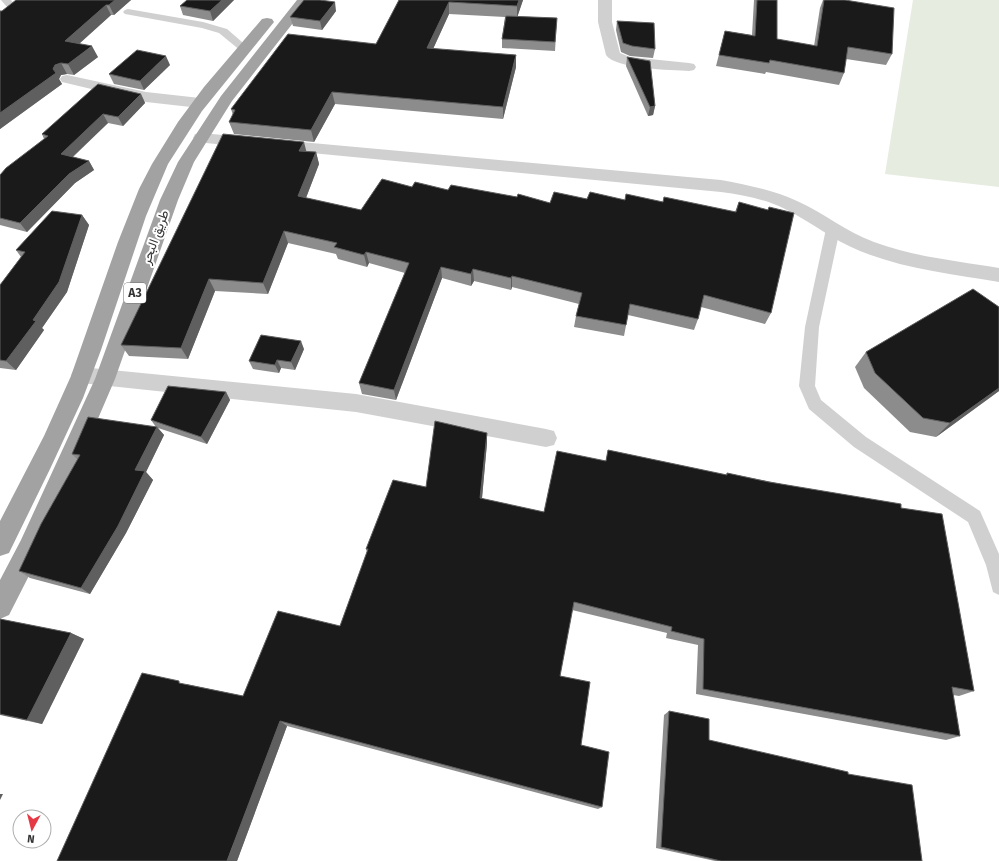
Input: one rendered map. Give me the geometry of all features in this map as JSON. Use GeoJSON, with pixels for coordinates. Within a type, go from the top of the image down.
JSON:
{"type":"FeatureCollection","features":[{"type":"Feature","properties":{"kind":"highway","name":"طريق البحر"},"geometry":{"type":"LineString","coordinates":[[0,545],[34,478],[81,375],[146,194],[177,135],[200,103],[286,0]]}},
{"type":"Feature","properties":{"kind":"highway","name":"طريق البحر"},"geometry":{"type":"LineString","coordinates":[[0,606],[30,548],[105,379],[168,200],[186,162],[226,99],[304,0]]}},
{"type":"Feature","properties":{"kind":"street"},"geometry":{"type":"LineString","coordinates":[[605,0],[605,22],[613,55],[627,61],[690,67]]}},
{"type":"Feature","properties":{"kind":"street"},"geometry":{"type":"LineString","coordinates":[[67,79],[146,97],[200,103]]}},
{"type":"Feature","properties":{"kind":"street"},"geometry":{"type":"LineString","coordinates":[[201,138],[721,186],[763,193],[792,205],[851,240],[898,256],[999,274]]}},
{"type":"Feature","properties":{"kind":"street"},"geometry":{"type":"LineString","coordinates":[[81,375],[105,379],[356,403],[546,438]]}},
{"type":"Feature","properties":{"kind":"lane"},"geometry":{"type":"LineString","coordinates":[[128,12],[203,25],[223,31],[245,49]]}},
{"type":"Feature","properties":{"kind":"lane"},"geometry":{"type":"LineString","coordinates":[[833,229],[812,327],[806,386],[815,404],[860,442],[974,517],[995,565],[999,586]]}},
{"type":"Feature","properties":{"kind":"shaded area"},"geometry":{"type":"Polygon","coordinates":[[[913,0],[999,0],[999,187],[885,174],[913,0]]]}},
{"type":"Feature","properties":{"kind":"building"},"geometry":{"type":"Polygon","coordinates":[[[16,0],[115,0],[109,5],[106,5],[65,41],[92,46],[68,64],[61,63],[55,65],[53,69],[56,73],[0,113],[0,11],[16,0]]]}},
{"type":"Feature","properties":{"kind":"building"},"geometry":{"type":"Polygon","coordinates":[[[187,0],[222,0],[210,11],[180,6],[187,0]]]}},
{"type":"Feature","properties":{"kind":"building"},"geometry":{"type":"Polygon","coordinates":[[[304,0],[335,2],[320,21],[290,17],[304,0]]]}},
{"type":"Feature","properties":{"kind":"building"},"geometry":{"type":"Polygon","coordinates":[[[399,0],[519,0],[517,6],[449,2],[427,48],[516,55],[503,107],[332,92],[311,130],[229,122],[235,110],[231,109],[288,34],[376,44],[399,0]]]}},
{"type":"Feature","properties":{"kind":"building"},"geometry":{"type":"Polygon","coordinates":[[[757,0],[777,0],[777,39],[817,46],[824,0],[845,0],[894,8],[892,54],[848,47],[844,73],[770,60],[769,63],[719,55],[725,31],[755,36],[757,0]]]}},
{"type":"Feature","properties":{"kind":"building"},"geometry":{"type":"Polygon","coordinates":[[[506,16],[557,18],[555,42],[502,39],[506,16]]]}},
{"type":"Feature","properties":{"kind":"building"},"geometry":{"type":"Polygon","coordinates":[[[617,21],[654,23],[655,49],[632,46],[623,43],[617,21]]]}},
{"type":"Feature","properties":{"kind":"building"},"geometry":{"type":"Polygon","coordinates":[[[137,50],[166,56],[140,81],[109,74],[137,50]]]}},
{"type":"Feature","properties":{"kind":"building"},"geometry":{"type":"Polygon","coordinates":[[[627,57],[650,61],[655,106],[650,107],[627,57]]]}},
{"type":"Feature","properties":{"kind":"building"},"geometry":{"type":"Polygon","coordinates":[[[98,84],[141,94],[118,117],[103,114],[61,154],[89,161],[69,174],[20,223],[0,218],[0,175],[6,168],[48,136],[42,134],[98,84]]]}},
{"type":"Feature","properties":{"kind":"building"},"geometry":{"type":"Polygon","coordinates":[[[223,134],[304,142],[299,151],[316,152],[298,196],[361,210],[382,179],[412,187],[415,182],[448,190],[451,185],[517,197],[518,194],[550,203],[554,192],[587,199],[590,192],[625,200],[626,194],[663,202],[664,197],[736,212],[739,202],[768,210],[769,207],[794,213],[771,313],[704,295],[698,319],[630,304],[626,325],[576,316],[582,293],[512,276],[511,278],[473,269],[471,274],[441,267],[394,390],[359,383],[409,263],[366,252],[364,255],[334,247],[337,243],[284,231],[263,283],[209,279],[181,348],[121,345],[223,134]]]}},
{"type":"Feature","properties":{"kind":"building"},"geometry":{"type":"Polygon","coordinates":[[[52,211],[82,215],[59,282],[33,320],[36,321],[6,361],[0,360],[0,285],[25,252],[16,250],[52,211]]]}},
{"type":"Feature","properties":{"kind":"building"},"geometry":{"type":"Polygon","coordinates":[[[973,289],[999,307],[999,388],[950,423],[923,418],[875,373],[866,352],[973,289]]]}},
{"type":"Feature","properties":{"kind":"building"},"geometry":{"type":"Polygon","coordinates":[[[261,335],[301,341],[291,362],[277,360],[275,365],[249,361],[261,335]]]}},
{"type":"Feature","properties":{"kind":"building"},"geometry":{"type":"Polygon","coordinates":[[[168,386],[226,392],[201,437],[151,420],[168,386]]]}},
{"type":"Feature","properties":{"kind":"building"},"geometry":{"type":"Polygon","coordinates":[[[88,417],[157,427],[135,470],[145,471],[118,526],[81,588],[19,571],[41,524],[80,455],[72,454],[88,417]]]}},
{"type":"Feature","properties":{"kind":"building"},"geometry":{"type":"Polygon","coordinates":[[[435,421],[487,433],[480,498],[544,512],[557,451],[606,461],[608,450],[727,475],[727,473],[769,482],[901,504],[901,508],[942,514],[974,691],[952,687],[960,736],[703,689],[704,639],[671,631],[672,627],[574,602],[560,676],[590,682],[581,745],[609,752],[602,807],[280,721],[227,861],[57,861],[142,673],[179,681],[179,683],[243,696],[278,611],[340,626],[368,549],[366,549],[393,480],[426,487],[435,421]]]}},
{"type":"Feature","properties":{"kind":"building"},"geometry":{"type":"Polygon","coordinates":[[[0,619],[71,633],[27,720],[0,714],[0,619]]]}},
{"type":"Feature","properties":{"kind":"building"},"geometry":{"type":"Polygon","coordinates":[[[669,711],[709,719],[709,740],[848,772],[848,774],[912,785],[922,861],[721,861],[661,847],[669,711]]]}}]}
